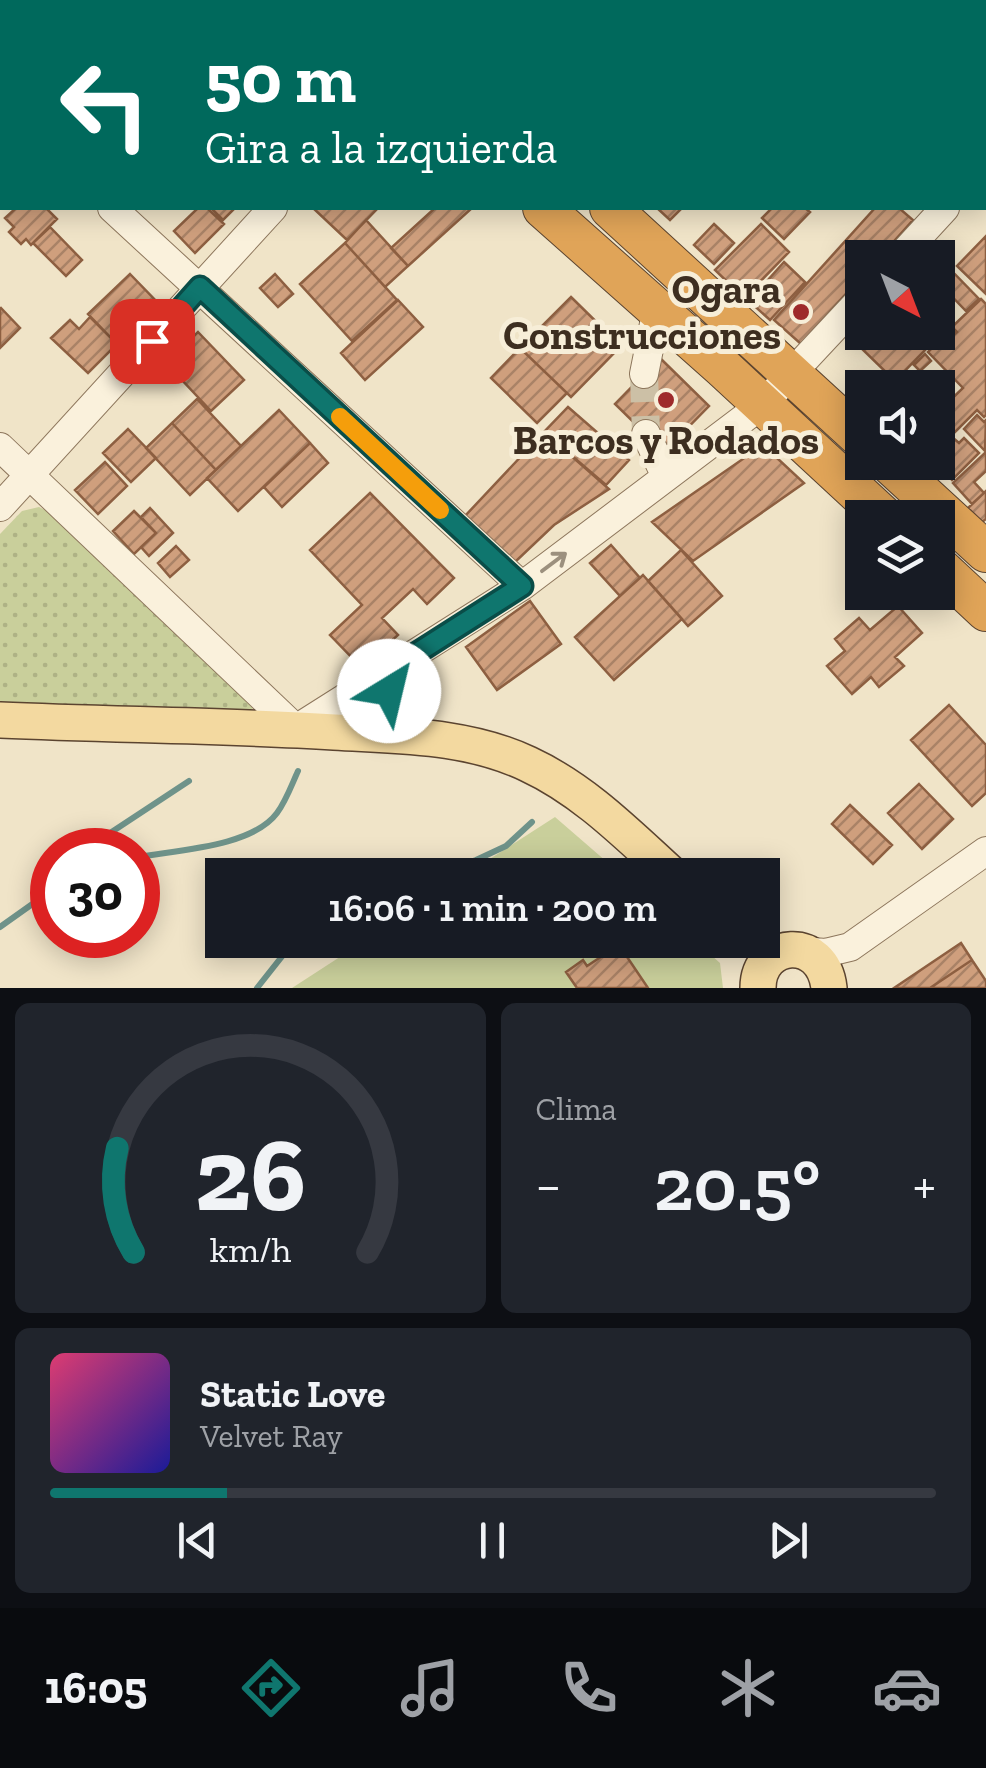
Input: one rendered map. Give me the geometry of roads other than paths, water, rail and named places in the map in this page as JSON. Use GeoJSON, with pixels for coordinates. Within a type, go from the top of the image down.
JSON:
{"type":"FeatureCollection","features":[{"type":"Feature","properties":{"kind":"highway"},"geometry":{"type":"LineString","coordinates":[[545,210],[867,500]]}},
{"type":"Feature","properties":{"kind":"highway"},"geometry":{"type":"LineString","coordinates":[[612,210],[845,423]]}},
{"type":"Feature","properties":{"kind":"highway"},"geometry":{"type":"LineString","coordinates":[[908,480],[986,552]]}},
{"type":"Feature","properties":{"kind":"highway"},"geometry":{"type":"LineString","coordinates":[[955,582],[986,610]]}},
{"type":"Feature","properties":{"kind":"main road"},"geometry":{"type":"LineString","coordinates":[[0,720],[296,729],[467,743],[527,763],[562,782],[653,858]]}},
{"type":"Feature","properties":{"kind":"main road"},"geometry":{"type":"LineString","coordinates":[[780,949],[814,956],[828,975],[829,988]]}},
{"type":"Feature","properties":{"kind":"main road"},"geometry":{"type":"LineString","coordinates":[[758,984],[769,960],[778,953],[796,950]]}},
{"type":"Feature","properties":{"kind":"main road"},"geometry":{"type":"LineString","coordinates":[[754,958],[758,984]]}},
{"type":"Feature","properties":{"kind":"street"},"geometry":{"type":"LineString","coordinates":[[114,210],[522,586]]}},
{"type":"Feature","properties":{"kind":"street"},"geometry":{"type":"LineString","coordinates":[[0,508],[271,210]]}},
{"type":"Feature","properties":{"kind":"street"},"geometry":{"type":"LineString","coordinates":[[916,240],[943,210]]}},
{"type":"Feature","properties":{"kind":"street"},"geometry":{"type":"LineString","coordinates":[[644,374],[658,309]]}},
{"type":"Feature","properties":{"kind":"street"},"geometry":{"type":"LineString","coordinates":[[0,447],[296,729],[522,586],[763,404],[845,317]]}},
{"type":"Feature","properties":{"kind":"street"},"geometry":{"type":"LineString","coordinates":[[646,434],[666,477]]}},
{"type":"Feature","properties":{"kind":"street"},"geometry":{"type":"LineString","coordinates":[[398,665],[391,679],[390,700],[398,720],[414,736]]}},
{"type":"Feature","properties":{"kind":"street"},"geometry":{"type":"LineString","coordinates":[[796,950],[825,954],[850,947],[986,852]]}},
{"type":"Feature","properties":{"kind":"street"},"geometry":{"type":"LineString","coordinates":[[829,988],[850,947]]}},
{"type":"Feature","properties":{"kind":"waterway"},"geometry":{"type":"LineString","coordinates":[[160,853],[213,845],[250,833],[277,813],[298,771]]}},
{"type":"Feature","properties":{"kind":"waterway"},"geometry":{"type":"LineString","coordinates":[[118,828],[189,781]]}},
{"type":"Feature","properties":{"kind":"waterway"},"geometry":{"type":"LineString","coordinates":[[480,858],[506,846],[532,822]]}},
{"type":"Feature","properties":{"kind":"waterway"},"geometry":{"type":"LineString","coordinates":[[0,927],[30,906]]}},
{"type":"Feature","properties":{"kind":"waterway"},"geometry":{"type":"LineString","coordinates":[[257,988],[281,958]]}},
{"type":"Feature","properties":{"kind":"tunnel"},"geometry":{"type":"LineString","coordinates":[[644,374],[646,434]]}},
{"type":"Feature","properties":{"kind":"place","name":"Ogara Construcciones"},"geometry":{"type":"Point","coordinates":[801,312]}},
{"type":"Feature","properties":{"kind":"place","name":"Barcos y Rodados"},"geometry":{"type":"Point","coordinates":[666,400]}}]}
